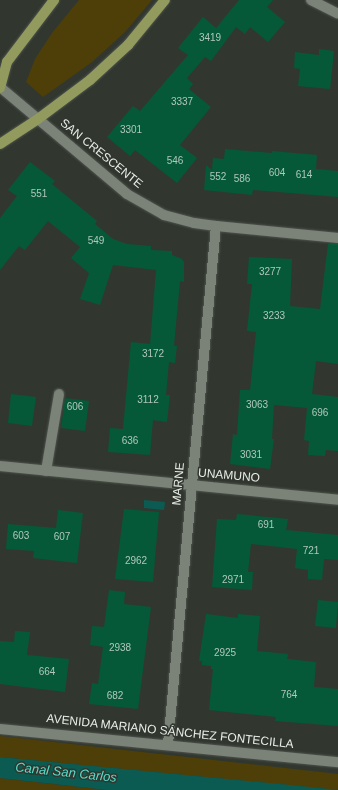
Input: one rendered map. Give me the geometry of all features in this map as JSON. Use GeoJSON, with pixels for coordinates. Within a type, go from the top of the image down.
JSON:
{"type":"FeatureCollection","features":[{"type":"Feature","properties":{"kind":"main road"},"geometry":{"type":"LineString","coordinates":[[0,88],[7,62],[54,0]]}},
{"type":"Feature","properties":{"kind":"main road"},"geometry":{"type":"LineString","coordinates":[[0,144],[38,119],[90,80],[128,45],[165,0]]}},
{"type":"Feature","properties":{"kind":"street"},"geometry":{"type":"LineString","coordinates":[[311,0],[338,14]]}},
{"type":"Feature","properties":{"kind":"street","name":"SAN CRESCENTE"},"geometry":{"type":"LineString","coordinates":[[0,88],[127,194],[145,205],[179,220],[216,226],[338,238]]}},
{"type":"Feature","properties":{"kind":"street","name":"MARNE"},"geometry":{"type":"LineString","coordinates":[[168,744],[216,226]]}},
{"type":"Feature","properties":{"kind":"street"},"geometry":{"type":"LineString","coordinates":[[46,471],[59,394]]}},
{"type":"Feature","properties":{"kind":"street","name":"UNAMUNO"},"geometry":{"type":"LineString","coordinates":[[0,466],[338,500]]}},
{"type":"Feature","properties":{"kind":"street","name":"AVENIDA MARIANO SÁNCHEZ FONTECILLA"},"geometry":{"type":"LineString","coordinates":[[0,729],[168,744],[338,762]]}},
{"type":"Feature","properties":{"kind":"shaded area"},"geometry":{"type":"Polygon","coordinates":[[[79,0],[152,0],[125,32],[92,62],[43,97],[26,82],[35,59],[52,33],[79,0]]]}},
{"type":"Feature","properties":{"kind":"shaded area"},"geometry":{"type":"Polygon","coordinates":[[[0,736],[338,774],[338,790],[0,757],[0,736]]]}},
{"type":"Feature","properties":{"kind":"shaded area"},"geometry":{"type":"Polygon","coordinates":[[[0,778],[52,784],[107,790],[0,790],[0,778]]]}},
{"type":"Feature","properties":{"kind":"water"},"geometry":{"type":"Polygon","coordinates":[[[144,500],[165,502],[164,510],[144,508],[144,500]]]}},
{"type":"Feature","properties":{"kind":"water","name":"Canal San Carlos"},"geometry":{"type":"Polygon","coordinates":[[[0,757],[338,790],[107,790],[0,778],[0,757]]]}},
{"type":"Feature","properties":{"kind":"building"},"geometry":{"type":"Polygon","coordinates":[[[239,0],[273,0],[267,7],[285,22],[268,42],[250,27],[245,34],[236,27],[211,61],[205,57],[187,78],[193,84],[189,89],[211,107],[180,145],[197,158],[177,183],[135,150],[130,156],[107,137],[133,106],[140,111],[188,55],[178,48],[203,17],[216,28],[239,0]]]}},
{"type":"Feature","properties":{"kind":"building"},"geometry":{"type":"Polygon","coordinates":[[[319,49],[334,51],[330,89],[298,86],[300,69],[294,68],[295,52],[319,55],[319,49]]]}},
{"type":"Feature","properties":{"kind":"building"},"geometry":{"type":"Polygon","coordinates":[[[225,149],[317,155],[316,169],[338,171],[338,197],[253,190],[252,195],[204,190],[206,165],[212,170],[213,158],[224,159],[225,149]]]}},
{"type":"Feature","properties":{"kind":"building"},"geometry":{"type":"Polygon","coordinates":[[[30,162],[55,181],[52,184],[97,221],[95,224],[113,239],[127,244],[151,246],[151,250],[172,251],[172,255],[182,259],[184,262],[184,282],[180,281],[174,346],[177,346],[175,363],[169,362],[166,395],[170,395],[167,422],[153,420],[150,455],[108,452],[110,428],[123,429],[131,342],[150,344],[156,270],[113,265],[100,305],[80,299],[89,273],[71,258],[80,247],[48,221],[25,250],[19,246],[0,270],[0,218],[17,196],[8,190],[30,162]]]}},
{"type":"Feature","properties":{"kind":"building"},"geometry":{"type":"Polygon","coordinates":[[[328,244],[338,244],[338,364],[316,361],[312,394],[338,397],[338,451],[326,450],[325,456],[308,455],[309,441],[304,440],[307,408],[274,405],[272,439],[274,439],[270,469],[230,464],[233,434],[237,435],[240,390],[250,390],[256,332],[247,331],[252,284],[247,284],[249,257],[292,259],[290,306],[320,309],[328,244]]]}},
{"type":"Feature","properties":{"kind":"building"},"geometry":{"type":"Polygon","coordinates":[[[11,394],[36,397],[32,426],[8,423],[11,394]]]}},
{"type":"Feature","properties":{"kind":"building"},"geometry":{"type":"Polygon","coordinates":[[[65,398],[89,401],[85,431],[61,428],[65,398]]]}},
{"type":"Feature","properties":{"kind":"building"},"geometry":{"type":"Polygon","coordinates":[[[124,509],[159,512],[153,582],[115,579],[124,509]]]}},
{"type":"Feature","properties":{"kind":"building"},"geometry":{"type":"Polygon","coordinates":[[[58,510],[83,513],[77,563],[33,558],[34,551],[6,549],[8,524],[56,528],[58,510]]]}},
{"type":"Feature","properties":{"kind":"building"},"geometry":{"type":"Polygon","coordinates":[[[237,514],[288,519],[286,530],[338,535],[338,560],[324,559],[322,580],[308,579],[308,570],[295,568],[297,549],[251,544],[248,572],[253,572],[252,590],[212,587],[217,519],[236,520],[237,514]]]}},
{"type":"Feature","properties":{"kind":"building"},"geometry":{"type":"Polygon","coordinates":[[[109,590],[125,592],[124,604],[151,607],[138,709],[89,704],[92,683],[98,684],[103,647],[90,645],[92,626],[104,627],[109,590]]]}},
{"type":"Feature","properties":{"kind":"building"},"geometry":{"type":"Polygon","coordinates":[[[318,600],[338,602],[336,628],[315,626],[318,600]]]}},
{"type":"Feature","properties":{"kind":"building"},"geometry":{"type":"Polygon","coordinates":[[[206,614],[238,618],[238,614],[260,616],[257,651],[288,654],[287,659],[316,662],[314,687],[338,689],[338,726],[275,721],[276,717],[209,710],[213,669],[211,669],[211,666],[202,665],[202,661],[199,661],[206,614]]]}},
{"type":"Feature","properties":{"kind":"building"},"geometry":{"type":"Polygon","coordinates":[[[15,631],[30,632],[27,655],[69,659],[65,692],[0,684],[0,641],[14,642],[15,631]]]}}]}
